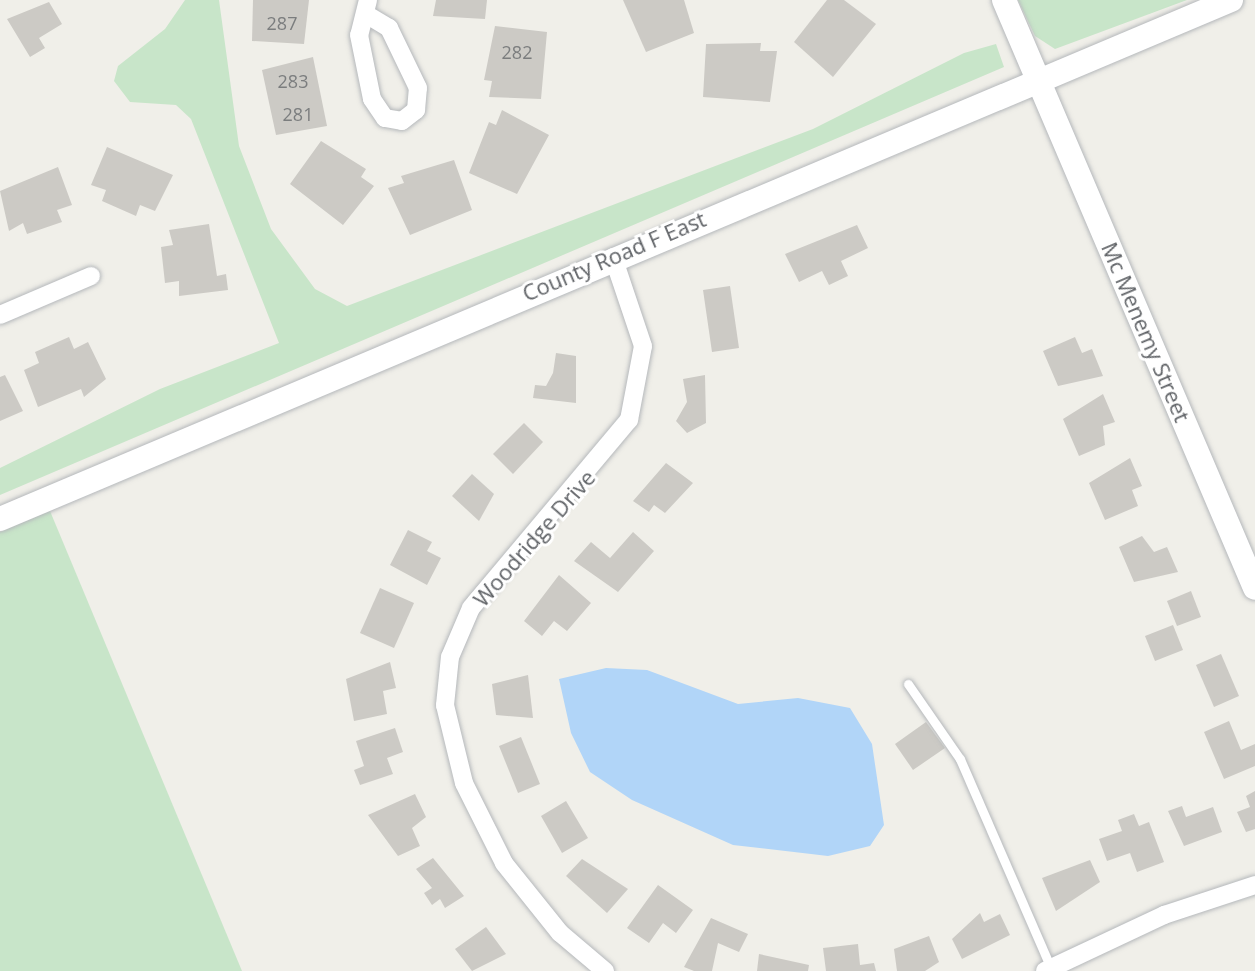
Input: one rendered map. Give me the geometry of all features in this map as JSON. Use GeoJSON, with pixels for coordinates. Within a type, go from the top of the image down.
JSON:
{"type":"FeatureCollection","features":[{"type":"Feature","properties":{"kind":"street","name":"Mc Menemy Street"},"geometry":{"type":"LineString","coordinates":[[1004,0],[1255,588]]}},
{"type":"Feature","properties":{"kind":"street","name":"County Road F East"},"geometry":{"type":"LineString","coordinates":[[0,519],[1037,77],[1231,0]]}},
{"type":"Feature","properties":{"kind":"street"},"geometry":{"type":"LineString","coordinates":[[369,8],[387,25],[417,82],[419,105],[402,121],[385,118],[372,99],[359,35],[369,8]]}},
{"type":"Feature","properties":{"kind":"street","name":"Woodridge Drive"},"geometry":{"type":"LineString","coordinates":[[605,971],[560,933],[504,863],[464,783],[445,705],[450,657],[471,608],[603,459],[637,398],[639,321],[613,257]]}},
{"type":"Feature","properties":{"kind":"street"},"geometry":{"type":"LineString","coordinates":[[0,315],[91,276]]}},
{"type":"Feature","properties":{"kind":"street"},"geometry":{"type":"LineString","coordinates":[[1049,970],[1164,915],[1255,885]]}},
{"type":"Feature","properties":{"kind":"lane"},"geometry":{"type":"LineString","coordinates":[[908,684],[960,759],[1049,970]]}},
{"type":"Feature","properties":{"kind":"green space"},"geometry":{"type":"Polygon","coordinates":[[[185,0],[219,0],[239,146],[271,229],[315,289],[347,306],[813,129],[964,53],[996,44],[1004,67],[0,495],[0,468],[160,389],[279,343],[191,119],[176,105],[130,102],[114,81],[118,66],[165,29],[185,0]]]}},
{"type":"Feature","properties":{"kind":"green space"},"geometry":{"type":"Polygon","coordinates":[[[1018,0],[1187,0],[1055,49],[1035,36],[1018,0]]]}},
{"type":"Feature","properties":{"kind":"green space"},"geometry":{"type":"Polygon","coordinates":[[[50,511],[242,971],[0,971],[0,532],[50,511]]]}},
{"type":"Feature","properties":{"kind":"water"},"geometry":{"type":"Polygon","coordinates":[[[606,668],[647,670],[738,704],[798,698],[850,708],[872,744],[884,825],[870,846],[828,856],[733,845],[632,800],[590,772],[571,733],[559,679],[606,668]]]}},
{"type":"Feature","properties":{"kind":"building"},"geometry":{"type":"Polygon","coordinates":[[[253,0],[309,0],[304,44],[252,41],[253,0]]]}},
{"type":"Feature","properties":{"kind":"building"},"geometry":{"type":"Polygon","coordinates":[[[436,0],[487,0],[485,19],[433,16],[436,0]]]}},
{"type":"Feature","properties":{"kind":"building"},"geometry":{"type":"Polygon","coordinates":[[[623,0],[684,0],[694,33],[646,52],[623,0]]]}},
{"type":"Feature","properties":{"kind":"building"},"geometry":{"type":"Polygon","coordinates":[[[827,0],[844,0],[876,24],[833,77],[794,42],[827,0]]]}},
{"type":"Feature","properties":{"kind":"building"},"geometry":{"type":"Polygon","coordinates":[[[49,2],[62,24],[39,38],[45,48],[30,57],[7,19],[49,2]]]}},
{"type":"Feature","properties":{"kind":"building"},"geometry":{"type":"Polygon","coordinates":[[[495,26],[547,32],[541,99],[489,97],[492,81],[484,80],[495,26]]]}},
{"type":"Feature","properties":{"kind":"building"},"geometry":{"type":"Polygon","coordinates":[[[761,43],[760,51],[777,51],[770,102],[703,97],[706,44],[761,43]]]}},
{"type":"Feature","properties":{"kind":"building"},"geometry":{"type":"Polygon","coordinates":[[[313,57],[327,126],[276,135],[262,70],[313,57]]]}},
{"type":"Feature","properties":{"kind":"building"},"geometry":{"type":"Polygon","coordinates":[[[502,110],[549,135],[517,194],[469,173],[489,122],[496,125],[502,110]]]}},
{"type":"Feature","properties":{"kind":"building"},"geometry":{"type":"Polygon","coordinates":[[[321,141],[366,169],[361,177],[374,186],[343,225],[290,184],[321,141]]]}},
{"type":"Feature","properties":{"kind":"building"},"geometry":{"type":"Polygon","coordinates":[[[107,147],[173,175],[155,211],[140,205],[136,216],[102,201],[106,190],[91,185],[107,147]]]}},
{"type":"Feature","properties":{"kind":"building"},"geometry":{"type":"Polygon","coordinates":[[[454,160],[472,210],[410,235],[388,188],[404,183],[401,176],[454,160]]]}},
{"type":"Feature","properties":{"kind":"building"},"geometry":{"type":"Polygon","coordinates":[[[58,167],[72,205],[57,210],[62,222],[27,234],[23,223],[9,231],[0,191],[58,167]]]}},
{"type":"Feature","properties":{"kind":"building"},"geometry":{"type":"Polygon","coordinates":[[[209,224],[217,276],[226,274],[228,290],[179,296],[179,281],[165,283],[161,247],[173,245],[169,230],[209,224]]]}},
{"type":"Feature","properties":{"kind":"building"},"geometry":{"type":"Polygon","coordinates":[[[857,225],[868,248],[841,261],[848,276],[829,285],[822,271],[799,282],[785,254],[857,225]]]}},
{"type":"Feature","properties":{"kind":"building"},"geometry":{"type":"Polygon","coordinates":[[[730,286],[739,348],[712,352],[703,290],[730,286]]]}},
{"type":"Feature","properties":{"kind":"building"},"geometry":{"type":"Polygon","coordinates":[[[69,337],[74,349],[88,342],[106,379],[84,397],[81,389],[38,407],[24,370],[39,363],[35,352],[69,337]]]}},
{"type":"Feature","properties":{"kind":"building"},"geometry":{"type":"Polygon","coordinates":[[[1075,337],[1082,353],[1092,349],[1103,376],[1058,386],[1043,351],[1075,337]]]}},
{"type":"Feature","properties":{"kind":"building"},"geometry":{"type":"Polygon","coordinates":[[[556,353],[576,356],[576,403],[533,398],[535,385],[546,386],[553,373],[556,353]]]}},
{"type":"Feature","properties":{"kind":"building"},"geometry":{"type":"Polygon","coordinates":[[[5,375],[23,411],[0,421],[0,377],[5,375]]]}},
{"type":"Feature","properties":{"kind":"building"},"geometry":{"type":"Polygon","coordinates":[[[705,375],[706,423],[687,433],[676,421],[687,402],[683,379],[705,375]]]}},
{"type":"Feature","properties":{"kind":"building"},"geometry":{"type":"Polygon","coordinates":[[[1103,394],[1115,422],[1103,426],[1105,445],[1079,456],[1063,419],[1103,394]]]}},
{"type":"Feature","properties":{"kind":"building"},"geometry":{"type":"Polygon","coordinates":[[[524,423],[543,442],[513,474],[493,454],[524,423]]]}},
{"type":"Feature","properties":{"kind":"building"},"geometry":{"type":"Polygon","coordinates":[[[1130,458],[1142,486],[1132,490],[1138,506],[1105,520],[1089,483],[1130,458]]]}},
{"type":"Feature","properties":{"kind":"building"},"geometry":{"type":"Polygon","coordinates":[[[666,463],[693,483],[665,513],[654,505],[649,512],[633,501],[666,463]]]}},
{"type":"Feature","properties":{"kind":"building"},"geometry":{"type":"Polygon","coordinates":[[[472,474],[494,494],[479,521],[452,496],[472,474]]]}},
{"type":"Feature","properties":{"kind":"building"},"geometry":{"type":"Polygon","coordinates":[[[408,530],[432,542],[427,551],[441,558],[427,585],[390,565],[408,530]]]}},
{"type":"Feature","properties":{"kind":"building"},"geometry":{"type":"Polygon","coordinates":[[[633,532],[654,551],[618,592],[574,561],[591,542],[610,558],[633,532]]]}},
{"type":"Feature","properties":{"kind":"building"},"geometry":{"type":"Polygon","coordinates":[[[1142,536],[1154,552],[1167,547],[1178,572],[1134,582],[1119,547],[1142,536]]]}},
{"type":"Feature","properties":{"kind":"building"},"geometry":{"type":"Polygon","coordinates":[[[559,575],[591,603],[567,631],[554,621],[542,636],[524,621],[559,575]]]}},
{"type":"Feature","properties":{"kind":"building"},"geometry":{"type":"Polygon","coordinates":[[[380,588],[414,603],[394,648],[360,633],[380,588]]]}},
{"type":"Feature","properties":{"kind":"building"},"geometry":{"type":"Polygon","coordinates":[[[1191,591],[1201,617],[1177,626],[1167,601],[1191,591]]]}},
{"type":"Feature","properties":{"kind":"building"},"geometry":{"type":"Polygon","coordinates":[[[1173,625],[1183,650],[1155,661],[1145,636],[1173,625]]]}},
{"type":"Feature","properties":{"kind":"building"},"geometry":{"type":"Polygon","coordinates":[[[1221,654],[1239,696],[1214,707],[1196,665],[1221,654]]]}},
{"type":"Feature","properties":{"kind":"building"},"geometry":{"type":"Polygon","coordinates":[[[390,662],[396,688],[383,691],[387,714],[354,721],[346,679],[390,662]]]}},
{"type":"Feature","properties":{"kind":"building"},"geometry":{"type":"Polygon","coordinates":[[[528,675],[533,718],[496,715],[492,684],[528,675]]]}},
{"type":"Feature","properties":{"kind":"building"},"geometry":{"type":"Polygon","coordinates":[[[1229,721],[1241,750],[1255,744],[1255,766],[1224,779],[1204,732],[1229,721]]]}},
{"type":"Feature","properties":{"kind":"building"},"geometry":{"type":"Polygon","coordinates":[[[926,722],[945,748],[913,770],[895,744],[926,722]]]}},
{"type":"Feature","properties":{"kind":"building"},"geometry":{"type":"Polygon","coordinates":[[[395,728],[403,752],[387,758],[393,774],[360,785],[354,770],[364,766],[356,741],[395,728]]]}},
{"type":"Feature","properties":{"kind":"building"},"geometry":{"type":"Polygon","coordinates":[[[521,737],[540,784],[518,793],[499,746],[521,737]]]}},
{"type":"Feature","properties":{"kind":"building"},"geometry":{"type":"Polygon","coordinates":[[[1255,791],[1255,829],[1246,832],[1237,812],[1250,807],[1246,796],[1255,791]]]}},
{"type":"Feature","properties":{"kind":"building"},"geometry":{"type":"Polygon","coordinates":[[[415,794],[426,817],[412,828],[420,846],[398,856],[368,815],[415,794]]]}},
{"type":"Feature","properties":{"kind":"building"},"geometry":{"type":"Polygon","coordinates":[[[566,801],[588,838],[562,853],[541,816],[566,801]]]}},
{"type":"Feature","properties":{"kind":"building"},"geometry":{"type":"Polygon","coordinates":[[[1182,806],[1186,817],[1213,807],[1222,832],[1184,846],[1168,811],[1182,806]]]}},
{"type":"Feature","properties":{"kind":"building"},"geometry":{"type":"Polygon","coordinates":[[[1134,814],[1139,826],[1149,822],[1164,862],[1137,872],[1130,853],[1107,861],[1099,839],[1122,831],[1118,820],[1134,814]]]}},
{"type":"Feature","properties":{"kind":"building"},"geometry":{"type":"Polygon","coordinates":[[[433,858],[464,896],[445,908],[440,899],[432,905],[424,893],[432,888],[416,869],[433,858]]]}},
{"type":"Feature","properties":{"kind":"building"},"geometry":{"type":"Polygon","coordinates":[[[582,859],[628,889],[607,913],[566,876],[582,859]]]}},
{"type":"Feature","properties":{"kind":"building"},"geometry":{"type":"Polygon","coordinates":[[[1090,860],[1100,882],[1056,911],[1042,878],[1090,860]]]}},
{"type":"Feature","properties":{"kind":"building"},"geometry":{"type":"Polygon","coordinates":[[[658,885],[693,910],[676,933],[663,923],[649,943],[627,928],[658,885]]]}},
{"type":"Feature","properties":{"kind":"building"},"geometry":{"type":"Polygon","coordinates":[[[980,913],[984,922],[1000,914],[1010,935],[962,959],[952,939],[980,913]]]}},
{"type":"Feature","properties":{"kind":"building"},"geometry":{"type":"Polygon","coordinates":[[[711,918],[748,934],[739,952],[718,943],[712,971],[694,971],[684,967],[711,918]]]}},
{"type":"Feature","properties":{"kind":"building"},"geometry":{"type":"Polygon","coordinates":[[[486,927],[506,954],[472,971],[455,949],[486,927]]]}},
{"type":"Feature","properties":{"kind":"building"},"geometry":{"type":"Polygon","coordinates":[[[929,936],[939,962],[925,971],[897,971],[894,949],[929,936]]]}},
{"type":"Feature","properties":{"kind":"building"},"geometry":{"type":"Polygon","coordinates":[[[858,944],[860,965],[874,963],[876,971],[826,971],[823,948],[858,944]]]}},
{"type":"Feature","properties":{"kind":"building"},"geometry":{"type":"Polygon","coordinates":[[[759,954],[809,965],[808,971],[757,971],[759,954]]]}}]}
